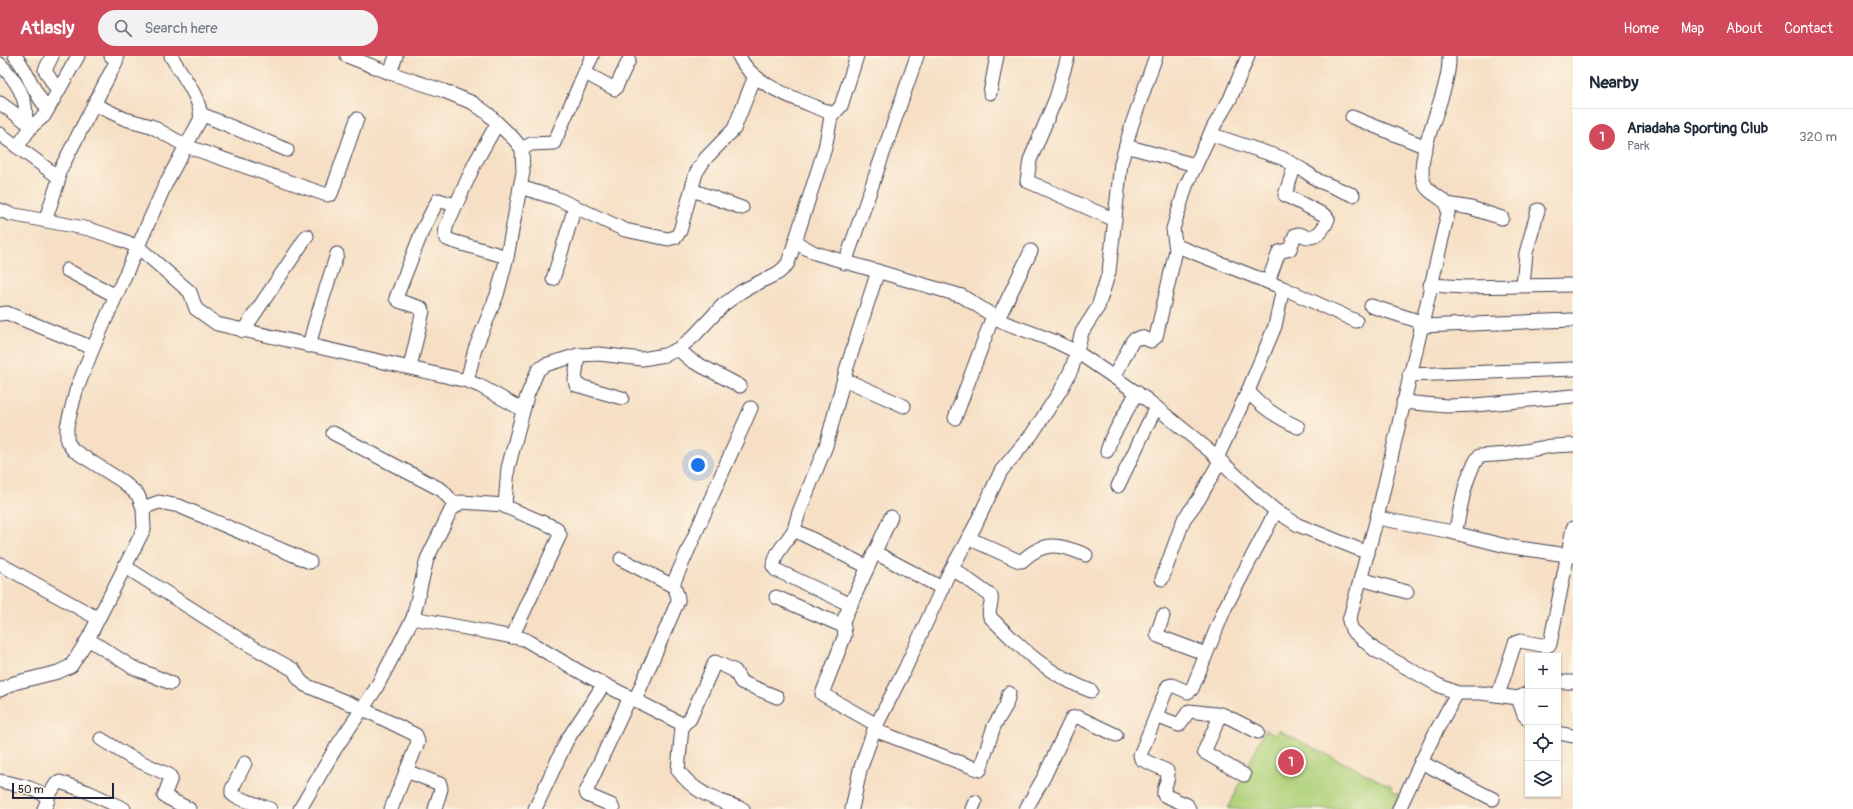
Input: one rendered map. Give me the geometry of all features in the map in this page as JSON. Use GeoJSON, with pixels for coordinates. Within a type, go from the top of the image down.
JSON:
{"type":"FeatureCollection","features":[{"type":"Feature","properties":{"kind":"street"},"geometry":{"type":"LineString","coordinates":[[15,56],[26,72],[39,100],[48,110]]}},
{"type":"Feature","properties":{"kind":"street"},"geometry":{"type":"LineString","coordinates":[[52,56],[46,66],[45,72],[58,92]]}},
{"type":"Feature","properties":{"kind":"street"},"geometry":{"type":"LineString","coordinates":[[28,123],[42,119],[78,56]]}},
{"type":"Feature","properties":{"kind":"street"},"geometry":{"type":"LineString","coordinates":[[45,221],[58,184],[57,176],[116,62],[117,59],[111,56]]}},
{"type":"Feature","properties":{"kind":"street"},"geometry":{"type":"LineString","coordinates":[[0,690],[25,679],[67,668],[74,662],[88,640],[97,618],[144,529],[143,508],[138,495],[133,490],[73,450],[67,441],[66,433],[69,415],[93,348],[166,183],[198,125],[201,114],[198,102],[172,56]]}},
{"type":"Feature","properties":{"kind":"street"},"geometry":{"type":"LineString","coordinates":[[347,56],[390,73],[464,98],[474,103],[487,113],[514,139],[522,149],[523,166],[507,257],[495,301],[475,349],[467,381]]}},
{"type":"Feature","properties":{"kind":"street"},"geometry":{"type":"LineString","coordinates":[[390,73],[396,56]]}},
{"type":"Feature","properties":{"kind":"street"},"geometry":{"type":"LineString","coordinates":[[522,149],[531,144],[554,143],[592,56]]}},
{"type":"Feature","properties":{"kind":"street"},"geometry":{"type":"LineString","coordinates":[[739,56],[742,64],[765,84],[828,112],[831,117]]}},
{"type":"Feature","properties":{"kind":"street"},"geometry":{"type":"LineString","coordinates":[[504,506],[508,468],[526,396],[538,370],[545,365],[578,355],[599,354],[642,359],[665,355],[678,349],[693,337],[723,305],[742,291],[778,273],[784,268],[788,262],[795,242],[825,148],[831,117],[841,106],[857,56]]}},
{"type":"Feature","properties":{"kind":"street"},"geometry":{"type":"LineString","coordinates":[[846,263],[917,56]]}},
{"type":"Feature","properties":{"kind":"street"},"geometry":{"type":"LineString","coordinates":[[990,93],[997,56]]}},
{"type":"Feature","properties":{"kind":"street"},"geometry":{"type":"LineString","coordinates":[[1068,56],[1056,98],[1030,160],[1027,180],[1029,183],[1115,220]]}},
{"type":"Feature","properties":{"kind":"street"},"geometry":{"type":"LineString","coordinates":[[852,809],[860,770],[876,727],[905,669],[942,588],[1001,471],[1036,428],[1066,379],[1077,352],[1082,332],[1098,307],[1109,272],[1121,163],[1156,56]]}},
{"type":"Feature","properties":{"kind":"street"},"geometry":{"type":"LineString","coordinates":[[1114,377],[1133,340],[1141,337],[1151,341],[1156,337],[1177,246],[1173,229],[1195,165],[1210,134],[1230,99],[1248,56]]}},
{"type":"Feature","properties":{"kind":"street"},"geometry":{"type":"LineString","coordinates":[[1449,56],[1446,86],[1426,147],[1422,168],[1425,184],[1432,192],[1447,204],[1471,208],[1502,218]]}},
{"type":"Feature","properties":{"kind":"street"},"geometry":{"type":"LineString","coordinates":[[585,73],[615,89],[629,60]]}},
{"type":"Feature","properties":{"kind":"street"},"geometry":{"type":"LineString","coordinates":[[0,64],[12,78],[26,108],[28,123],[17,147]]}},
{"type":"Feature","properties":{"kind":"street"},"geometry":{"type":"LineString","coordinates":[[520,187],[556,198],[625,230],[671,239],[676,237],[680,231],[696,173],[700,164],[734,128],[755,76]]}},
{"type":"Feature","properties":{"kind":"street"},"geometry":{"type":"LineString","coordinates":[[0,103],[28,123]]}},
{"type":"Feature","properties":{"kind":"street"},"geometry":{"type":"LineString","coordinates":[[94,104],[125,119],[151,126],[186,146],[329,195],[331,194],[357,119]]}},
{"type":"Feature","properties":{"kind":"street"},"geometry":{"type":"LineString","coordinates":[[201,114],[287,150]]}},
{"type":"Feature","properties":{"kind":"street"},"geometry":{"type":"LineString","coordinates":[[1352,117],[1426,147]]}},
{"type":"Feature","properties":{"kind":"street"},"geometry":{"type":"LineString","coordinates":[[497,124],[454,205],[446,227],[446,238],[507,257]]}},
{"type":"Feature","properties":{"kind":"street"},"geometry":{"type":"LineString","coordinates":[[0,134],[57,176]]}},
{"type":"Feature","properties":{"kind":"street"},"geometry":{"type":"LineString","coordinates":[[1210,134],[1282,158],[1319,181],[1353,195]]}},
{"type":"Feature","properties":{"kind":"street"},"geometry":{"type":"LineString","coordinates":[[1126,146],[1195,165]]}},
{"type":"Feature","properties":{"kind":"street"},"geometry":{"type":"LineString","coordinates":[[1268,282],[1279,252],[1290,249],[1295,235],[1298,234],[1311,237],[1317,235],[1328,219],[1326,216],[1285,195],[1295,165]]}},
{"type":"Feature","properties":{"kind":"street"},"geometry":{"type":"LineString","coordinates":[[692,190],[742,208]]}},
{"type":"Feature","properties":{"kind":"street"},"geometry":{"type":"LineString","coordinates":[[410,367],[423,311],[421,308],[399,302],[396,298],[423,229],[438,200],[454,205]]}},
{"type":"Feature","properties":{"kind":"street"},"geometry":{"type":"LineString","coordinates":[[1447,204],[1448,213],[1409,375],[1377,518],[1349,621],[1352,630],[1375,650],[1438,685],[1457,693],[1523,695],[1525,716]]}},
{"type":"Feature","properties":{"kind":"street"},"geometry":{"type":"LineString","coordinates":[[553,279],[576,207]]}},
{"type":"Feature","properties":{"kind":"street"},"geometry":{"type":"LineString","coordinates":[[0,210],[10,214],[103,233],[138,247],[190,292],[196,308],[214,323],[243,331],[410,367],[467,381],[480,386],[523,410]]}},
{"type":"Feature","properties":{"kind":"street"},"geometry":{"type":"LineString","coordinates":[[1523,285],[1526,253],[1538,210]]}},
{"type":"Feature","properties":{"kind":"street"},"geometry":{"type":"LineString","coordinates":[[243,331],[307,236]]}},
{"type":"Feature","properties":{"kind":"street"},"geometry":{"type":"LineString","coordinates":[[795,242],[815,253],[962,296],[995,317],[1077,352],[1137,392],[1156,407],[1219,459],[1276,511],[1298,525],[1368,553]]}},
{"type":"Feature","properties":{"kind":"street"},"geometry":{"type":"LineString","coordinates":[[1177,246],[1283,288],[1356,321]]}},
{"type":"Feature","properties":{"kind":"street"},"geometry":{"type":"LineString","coordinates":[[955,418],[995,317],[1031,251]]}},
{"type":"Feature","properties":{"kind":"street"},"geometry":{"type":"LineString","coordinates":[[309,346],[337,254]]}},
{"type":"Feature","properties":{"kind":"street"},"geometry":{"type":"LineString","coordinates":[[67,270],[116,296]]}},
{"type":"Feature","properties":{"kind":"street"},"geometry":{"type":"LineString","coordinates":[[851,605],[774,568],[773,566],[777,554],[794,530],[826,446],[844,379],[878,271]]}},
{"type":"Feature","properties":{"kind":"street"},"geometry":{"type":"LineString","coordinates":[[1430,285],[1465,287],[1573,285]]}},
{"type":"Feature","properties":{"kind":"street"},"geometry":{"type":"LineString","coordinates":[[1162,579],[1184,519],[1199,499],[1219,459],[1248,391],[1275,326],[1283,288]]}},
{"type":"Feature","properties":{"kind":"street"},"geometry":{"type":"LineString","coordinates":[[1371,306],[1421,324],[1573,320]]}},
{"type":"Feature","properties":{"kind":"street"},"geometry":{"type":"LineString","coordinates":[[0,314],[7,312],[93,348]]}},
{"type":"Feature","properties":{"kind":"street"},"geometry":{"type":"LineString","coordinates":[[678,349],[692,361],[740,386]]}},
{"type":"Feature","properties":{"kind":"street"},"geometry":{"type":"LineString","coordinates":[[578,355],[575,380],[576,385],[622,398]]}},
{"type":"Feature","properties":{"kind":"street"},"geometry":{"type":"LineString","coordinates":[[1409,375],[1573,369]]}},
{"type":"Feature","properties":{"kind":"street"},"geometry":{"type":"LineString","coordinates":[[844,379],[904,406]]}},
{"type":"Feature","properties":{"kind":"street"},"geometry":{"type":"LineString","coordinates":[[1248,391],[1257,402],[1270,412],[1298,427]]}},
{"type":"Feature","properties":{"kind":"street"},"geometry":{"type":"LineString","coordinates":[[1107,451],[1111,439],[1137,392]]}},
{"type":"Feature","properties":{"kind":"street"},"geometry":{"type":"LineString","coordinates":[[1403,402],[1447,406],[1475,405],[1573,396]]}},
{"type":"Feature","properties":{"kind":"street"},"geometry":{"type":"LineString","coordinates":[[1118,486],[1156,407]]}},
{"type":"Feature","properties":{"kind":"street"},"geometry":{"type":"LineString","coordinates":[[673,586],[751,408]]}},
{"type":"Feature","properties":{"kind":"street"},"geometry":{"type":"LineString","coordinates":[[333,433],[442,490],[456,506]]}},
{"type":"Feature","properties":{"kind":"street"},"geometry":{"type":"LineString","coordinates":[[1455,533],[1468,479],[1473,464],[1479,456],[1508,454],[1552,446],[1573,445]]}},
{"type":"Feature","properties":{"kind":"street"},"geometry":{"type":"LineString","coordinates":[[143,508],[159,502],[179,506],[310,562]]}},
{"type":"Feature","properties":{"kind":"street"},"geometry":{"type":"LineString","coordinates":[[300,809],[322,769],[375,690],[413,618],[427,559],[451,510],[461,502],[504,506],[556,528],[560,535],[512,637]]}},
{"type":"Feature","properties":{"kind":"street"},"geometry":{"type":"LineString","coordinates":[[1189,809],[1187,805],[1164,795],[1163,791],[1169,775],[1167,771],[1140,758],[1168,686],[1172,685],[1188,692],[1190,691],[1234,589],[1276,511]]}},
{"type":"Feature","properties":{"kind":"street"},"geometry":{"type":"LineString","coordinates":[[891,517],[843,621],[843,626],[846,631],[845,635],[822,694],[876,727],[980,770],[994,726],[1006,706],[1009,693]]}},
{"type":"Feature","properties":{"kind":"street"},"geometry":{"type":"LineString","coordinates":[[1377,518],[1455,533],[1506,546],[1570,555]]}},
{"type":"Feature","properties":{"kind":"street"},"geometry":{"type":"LineString","coordinates":[[1498,695],[1515,643],[1520,641],[1547,646],[1550,644],[1570,555],[1573,528]]}},
{"type":"Feature","properties":{"kind":"street"},"geometry":{"type":"LineString","coordinates":[[794,530],[868,567]]}},
{"type":"Feature","properties":{"kind":"street"},"geometry":{"type":"LineString","coordinates":[[968,538],[1019,561],[1037,549],[1054,546],[1065,547],[1086,555]]}},
{"type":"Feature","properties":{"kind":"street"},"geometry":{"type":"LineString","coordinates":[[874,552],[942,588]]}},
{"type":"Feature","properties":{"kind":"street"},"geometry":{"type":"LineString","coordinates":[[613,809],[611,805],[587,795],[586,792],[678,601],[678,597],[673,586],[621,559]]}},
{"type":"Feature","properties":{"kind":"street"},"geometry":{"type":"LineString","coordinates":[[0,564],[97,618]]}},
{"type":"Feature","properties":{"kind":"street"},"geometry":{"type":"LineString","coordinates":[[124,566],[244,642],[294,670],[299,679],[305,685],[363,709],[416,735],[418,742],[391,809]]}},
{"type":"Feature","properties":{"kind":"street"},"geometry":{"type":"LineString","coordinates":[[952,568],[991,596],[993,602],[989,612],[990,617],[1029,656],[1067,680],[1091,691]]}},
{"type":"Feature","properties":{"kind":"street"},"geometry":{"type":"LineString","coordinates":[[1361,579],[1407,592]]}},
{"type":"Feature","properties":{"kind":"street"},"geometry":{"type":"LineString","coordinates":[[776,597],[843,626]]}},
{"type":"Feature","properties":{"kind":"street"},"geometry":{"type":"LineString","coordinates":[[1163,616],[1157,634],[1158,636],[1206,654]]}},
{"type":"Feature","properties":{"kind":"street"},"geometry":{"type":"LineString","coordinates":[[413,618],[524,639],[604,684],[682,724]]}},
{"type":"Feature","properties":{"kind":"street"},"geometry":{"type":"LineString","coordinates":[[88,640],[132,667],[171,683]]}},
{"type":"Feature","properties":{"kind":"street"},"geometry":{"type":"LineString","coordinates":[[682,724],[690,719],[715,662],[735,671],[740,681],[776,697]]}},
{"type":"Feature","properties":{"kind":"street"},"geometry":{"type":"LineString","coordinates":[[1561,682],[1573,682]]}},
{"type":"Feature","properties":{"kind":"street"},"geometry":{"type":"LineString","coordinates":[[535,809],[567,740],[604,684]]}},
{"type":"Feature","properties":{"kind":"street"},"geometry":{"type":"LineString","coordinates":[[1399,809],[1420,762],[1457,693]]}},
{"type":"Feature","properties":{"kind":"street"},"geometry":{"type":"LineString","coordinates":[[1156,716],[1179,725],[1190,711],[1215,715],[1222,714],[1258,732]]}},
{"type":"Feature","properties":{"kind":"street"},"geometry":{"type":"LineString","coordinates":[[1222,714],[1204,752],[1244,775]]}},
{"type":"Feature","properties":{"kind":"street"},"geometry":{"type":"LineString","coordinates":[[1026,809],[1044,777],[1072,718],[1078,717],[1116,735]]}},
{"type":"Feature","properties":{"kind":"street"},"geometry":{"type":"LineString","coordinates":[[682,724],[678,770],[686,782],[710,798],[743,809]]}},
{"type":"Feature","properties":{"kind":"street"},"geometry":{"type":"LineString","coordinates":[[1561,734],[1573,736]]}},
{"type":"Feature","properties":{"kind":"street"},"geometry":{"type":"LineString","coordinates":[[101,739],[130,757],[169,775],[170,778],[164,796],[189,809]]}},
{"type":"Feature","properties":{"kind":"street"},"geometry":{"type":"LineString","coordinates":[[1420,762],[1493,799]]}},
{"type":"Feature","properties":{"kind":"street"},"geometry":{"type":"LineString","coordinates":[[245,763],[232,789],[232,794],[236,797],[270,809]]}},
{"type":"Feature","properties":{"kind":"street"},"geometry":{"type":"LineString","coordinates":[[406,771],[440,784],[441,790],[435,809]]}},
{"type":"Feature","properties":{"kind":"street"},"geometry":{"type":"LineString","coordinates":[[0,781],[31,789],[46,803],[56,784],[60,782],[88,792],[124,809]]}},
{"type":"Feature","properties":{"kind":"green space"},"geometry":{"type":"Polygon","coordinates":[[[1265,730],[1275,734],[1278,730],[1392,787],[1391,790],[1398,794],[1393,809],[1228,809],[1265,730]]]}},
{"type":"Feature","properties":{"kind":"place","name":"Ariadaha Sporting Club"},"geometry":{"type":"Point","coordinates":[1291,762]}}]}
